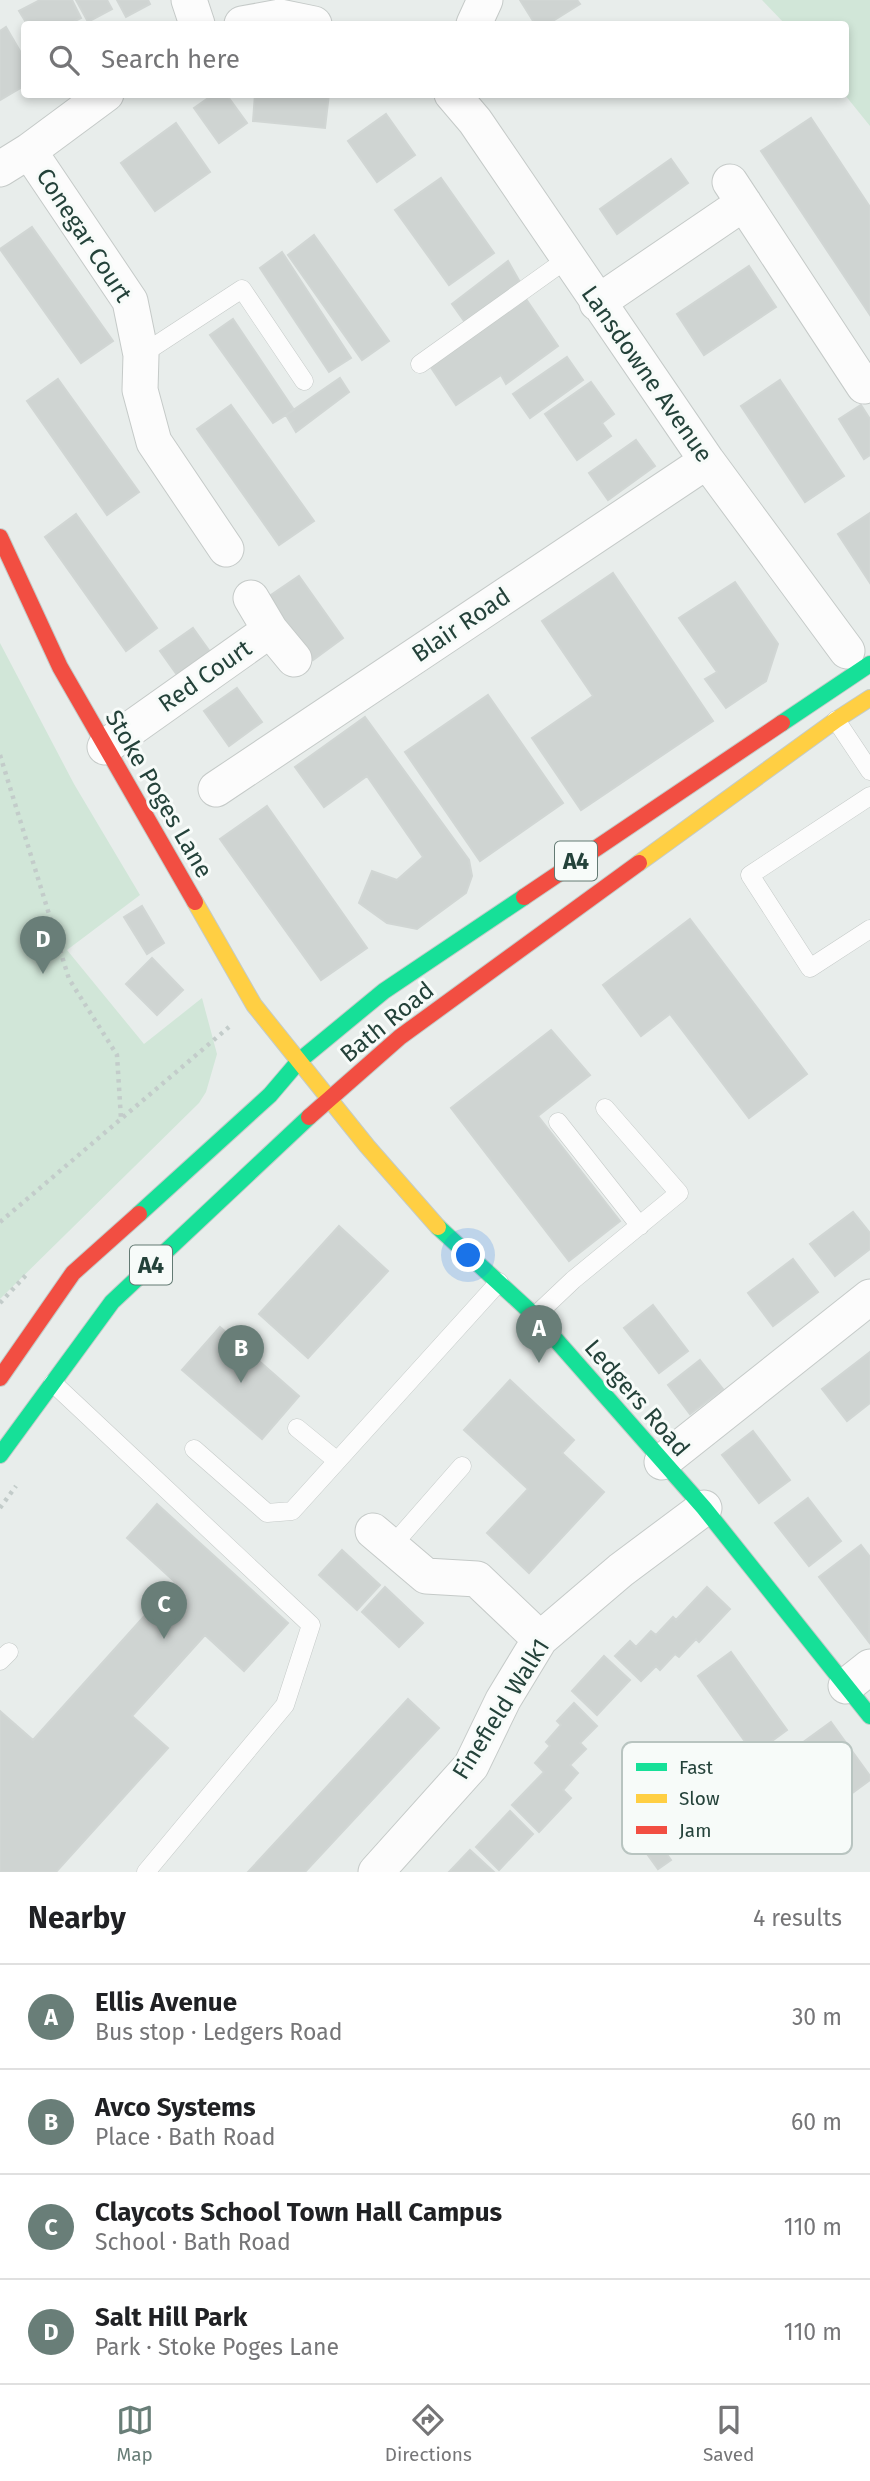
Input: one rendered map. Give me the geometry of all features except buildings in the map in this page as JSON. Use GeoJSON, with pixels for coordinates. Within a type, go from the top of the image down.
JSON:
{"type":"FeatureCollection","features":[{"type":"Feature","properties":{"kind":"main road","name":"Stoke Poges Lane"},"geometry":{"type":"LineString","coordinates":[[0,537],[60,667],[105,747],[254,1005],[299,1061]]}},
{"type":"Feature","properties":{"kind":"main road","name":"Bath Road"},"geometry":{"type":"LineString","coordinates":[[0,1378],[73,1273],[270,1095],[299,1061],[384,990],[859,661]]}},
{"type":"Feature","properties":{"kind":"main road","name":"Bath Road"},"geometry":{"type":"LineString","coordinates":[[0,1455],[112,1303],[329,1099],[400,1037],[870,698]]}},
{"type":"Feature","properties":{"kind":"main road","name":"Ledgers Road"},"geometry":{"type":"LineString","coordinates":[[299,1061],[367,1146],[441,1230],[535,1316],[662,1462],[858,1676],[870,1716]]}},
{"type":"Feature","properties":{"kind":"street"},"geometry":{"type":"LineString","coordinates":[[189,0],[196,21]]}},
{"type":"Feature","properties":{"kind":"street"},"geometry":{"type":"LineString","coordinates":[[475,21],[485,0]]}},
{"type":"Feature","properties":{"kind":"street"},"geometry":{"type":"LineString","coordinates":[[258,21],[280,17],[299,21]]}},
{"type":"Feature","properties":{"kind":"street"},"geometry":{"type":"LineString","coordinates":[[0,169],[101,98]]}},
{"type":"Feature","properties":{"kind":"street","name":"Lansdowne Avenue"},"geometry":{"type":"LineString","coordinates":[[455,98],[475,121],[706,461],[859,661]]}},
{"type":"Feature","properties":{"kind":"street","name":"Conegar Court"},"geometry":{"type":"LineString","coordinates":[[29,151],[130,301],[141,355],[140,390],[154,442],[190,520],[226,550]]}},
{"type":"Feature","properties":{"kind":"street"},"geometry":{"type":"LineString","coordinates":[[597,303],[737,192],[864,386]]}},
{"type":"Feature","properties":{"kind":"street","name":"Blair Road"},"geometry":{"type":"LineString","coordinates":[[216,789],[706,461]]}},
{"type":"Feature","properties":{"kind":"street","name":"Red Court"},"geometry":{"type":"LineString","coordinates":[[251,598],[270,629],[294,659]]}},
{"type":"Feature","properties":{"kind":"street","name":"Red Court"},"geometry":{"type":"LineString","coordinates":[[105,747],[270,629]]}},
{"type":"Feature","properties":{"kind":"street"},"geometry":{"type":"LineString","coordinates":[[662,1462],[870,1297]]}},
{"type":"Feature","properties":{"kind":"street","name":"Finefield Walk1"},"geometry":{"type":"LineString","coordinates":[[376,1872],[471,1766],[503,1700],[540,1639],[621,1570],[704,1508]]}},
{"type":"Feature","properties":{"kind":"street"},"geometry":{"type":"LineString","coordinates":[[382,1539],[426,1576],[477,1578],[540,1639]]}},
{"type":"Feature","properties":{"kind":"lane"},"geometry":{"type":"LineString","coordinates":[[420,364],[567,259]]}},
{"type":"Feature","properties":{"kind":"lane"},"geometry":{"type":"LineString","coordinates":[[141,355],[224,294],[242,289],[304,381]]}},
{"type":"Feature","properties":{"kind":"lane"},"geometry":{"type":"LineString","coordinates":[[836,720],[870,771]]}},
{"type":"Feature","properties":{"kind":"lane"},"geometry":{"type":"LineString","coordinates":[[870,796],[750,875],[810,968],[870,929]]}},
{"type":"Feature","properties":{"kind":"lane"},"geometry":{"type":"LineString","coordinates":[[535,1316],[573,1280],[679,1193],[606,1108]]}},
{"type":"Feature","properties":{"kind":"lane"},"geometry":{"type":"LineString","coordinates":[[558,1122],[640,1226]]}},
{"type":"Feature","properties":{"kind":"lane"},"geometry":{"type":"LineString","coordinates":[[194,1449],[267,1513],[292,1511],[499,1282]]}},
{"type":"Feature","properties":{"kind":"lane"},"geometry":{"type":"LineString","coordinates":[[53,1383],[311,1625],[285,1705],[146,1872]]}},
{"type":"Feature","properties":{"kind":"lane"},"geometry":{"type":"LineString","coordinates":[[297,1428],[336,1460]]}},
{"type":"Feature","properties":{"kind":"lane"},"geometry":{"type":"LineString","coordinates":[[382,1539],[462,1466]]}},
{"type":"Feature","properties":{"kind":"path"},"geometry":{"type":"LineString","coordinates":[[0,755],[69,979],[117,1055],[121,1119]]}},
{"type":"Feature","properties":{"kind":"path"},"geometry":{"type":"LineString","coordinates":[[0,1222],[254,1005]]}},
{"type":"Feature","properties":{"kind":"green space"},"geometry":{"type":"Polygon","coordinates":[[[762,0],[870,0],[870,126],[847,98],[849,21],[782,21],[762,0]]]}},
{"type":"Feature","properties":{"kind":"green space"},"geometry":{"type":"Polygon","coordinates":[[[0,643],[74,784],[140,895],[67,950],[144,1044],[202,998],[217,1054],[206,1092],[199,1103],[0,1299],[0,643]]]}},
{"type":"Feature","properties":{"kind":"traffic: fast"},"geometry":{"type":"LineString","coordinates":[[782,723],[870,664]]}},
{"type":"Feature","properties":{"kind":"traffic: fast"},"geometry":{"type":"LineString","coordinates":[[139,1214],[270,1095],[299,1061],[384,991],[524,897]]}},
{"type":"Feature","properties":{"kind":"traffic: fast"},"geometry":{"type":"LineString","coordinates":[[0,1455],[112,1302],[309,1117]]}},
{"type":"Feature","properties":{"kind":"traffic: fast"},"geometry":{"type":"LineString","coordinates":[[438,1227],[535,1316],[704,1508],[870,1716]]}},
{"type":"Feature","properties":{"kind":"traffic: slow"},"geometry":{"type":"LineString","coordinates":[[639,863],[870,698]]}},
{"type":"Feature","properties":{"kind":"traffic: slow"},"geometry":{"type":"LineString","coordinates":[[195,902],[254,1005],[367,1146],[438,1227]]}},
{"type":"Feature","properties":{"kind":"traffic: jam"},"geometry":{"type":"LineString","coordinates":[[0,537],[60,667],[195,902]]}},
{"type":"Feature","properties":{"kind":"traffic: jam"},"geometry":{"type":"LineString","coordinates":[[524,897],[782,723]]}},
{"type":"Feature","properties":{"kind":"traffic: jam"},"geometry":{"type":"LineString","coordinates":[[309,1117],[400,1037],[639,863]]}},
{"type":"Feature","properties":{"kind":"traffic: jam"},"geometry":{"type":"LineString","coordinates":[[0,1378],[73,1273],[139,1214]]}},
{"type":"Feature","properties":{"kind":"place","name":"Salt Hill Park"},"geometry":{"type":"Point","coordinates":[43,974]}},
{"type":"Feature","properties":{"kind":"place","name":"Ellis Avenue"},"geometry":{"type":"Point","coordinates":[539,1363]}},
{"type":"Feature","properties":{"kind":"place","name":"Avco Systems"},"geometry":{"type":"Point","coordinates":[241,1383]}},
{"type":"Feature","properties":{"kind":"place","name":"Claycots School Town Hall Campus"},"geometry":{"type":"Point","coordinates":[164,1639]}}]}
